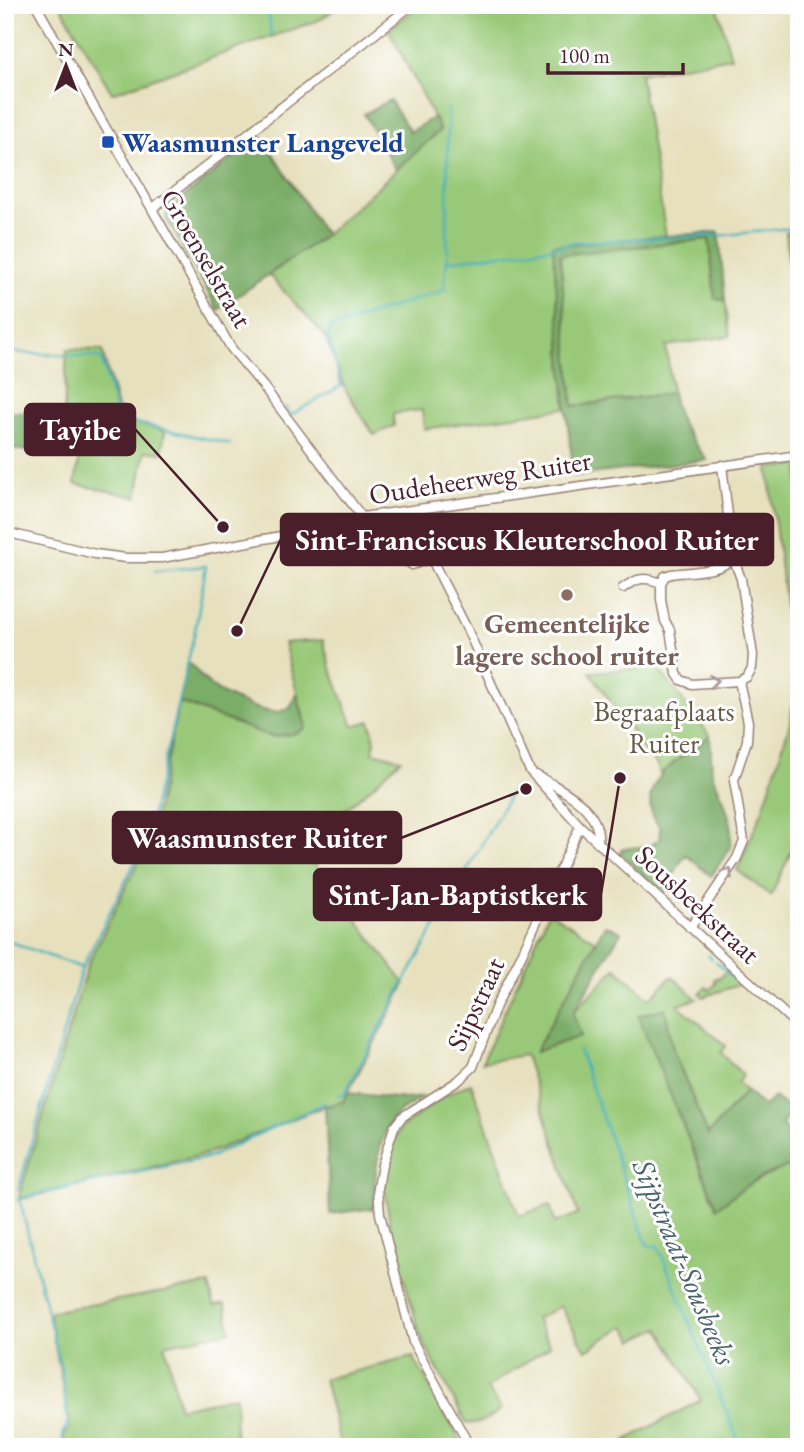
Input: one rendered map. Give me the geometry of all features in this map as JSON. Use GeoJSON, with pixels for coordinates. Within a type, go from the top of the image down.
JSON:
{"type":"FeatureCollection","features":[{"type":"Feature","properties":{"kind":"street","name":"Groenselstraat"},"geometry":{"type":"LineString","coordinates":[[36,5],[231,348],[362,517]]}},
{"type":"Feature","properties":{"kind":"street"},"geometry":{"type":"LineString","coordinates":[[153,208],[412,5]]}},
{"type":"Feature","properties":{"kind":"street","name":"Oudeheerweg Ruiter"},"geometry":{"type":"LineString","coordinates":[[5,532],[95,554],[126,558],[162,558],[351,523],[362,517],[799,455]]}},
{"type":"Feature","properties":{"kind":"street"},"geometry":{"type":"LineString","coordinates":[[722,465],[733,557],[741,579],[753,654],[752,667],[747,677],[739,681],[692,684],[681,680],[677,674],[670,630],[665,621],[661,583],[665,576],[720,567],[729,563],[733,557]]}},
{"type":"Feature","properties":{"kind":"street","name":"Sousbeekstraat"},"geometry":{"type":"LineString","coordinates":[[412,511],[431,558],[468,631],[530,771],[580,826],[799,1027]]}},
{"type":"Feature","properties":{"kind":"street"},"geometry":{"type":"LineString","coordinates":[[369,529],[412,565],[431,558]]}},
{"type":"Feature","properties":{"kind":"street"},"geometry":{"type":"LineString","coordinates":[[623,588],[637,578],[661,583]]}},
{"type":"Feature","properties":{"kind":"street"},"geometry":{"type":"LineString","coordinates":[[691,928],[737,858],[744,841],[734,780],[747,741],[748,722],[739,681]]}},
{"type":"Feature","properties":{"kind":"street","name":"Sousbeekstraat"},"geometry":{"type":"LineString","coordinates":[[530,771],[574,796],[599,833],[598,843]]}},
{"type":"Feature","properties":{"kind":"street","name":"Sijpstraat"},"geometry":{"type":"LineString","coordinates":[[470,1447],[413,1342],[380,1214],[378,1188],[394,1127],[402,1118],[458,1081],[473,1067],[496,1006],[580,826]]}},
{"type":"Feature","properties":{"kind":"green space"},"geometry":{"type":"Polygon","coordinates":[[[60,5],[341,5],[319,20],[112,93],[60,5]]]}},
{"type":"Feature","properties":{"kind":"green space"},"geometry":{"type":"Polygon","coordinates":[[[420,5],[717,5],[731,57],[640,74],[666,236],[553,245],[566,408],[424,429],[422,410],[393,414],[394,426],[374,435],[345,389],[325,336],[269,275],[325,235],[440,130],[389,30],[420,5]]]}},
{"type":"Feature","properties":{"kind":"green space"},"geometry":{"type":"Polygon","coordinates":[[[390,100],[410,132],[434,117],[440,130],[396,170],[364,114],[390,100]]]}},
{"type":"Feature","properties":{"kind":"green space"},"geometry":{"type":"Polygon","coordinates":[[[261,135],[325,235],[218,310],[166,218],[166,211],[261,135]]]}},
{"type":"Feature","properties":{"kind":"green space"},"geometry":{"type":"Polygon","coordinates":[[[799,231],[799,295],[791,295],[786,232],[799,231]]]}},
{"type":"Feature","properties":{"kind":"green space"},"geometry":{"type":"Polygon","coordinates":[[[719,232],[725,300],[715,299],[709,239],[560,255],[573,406],[672,393],[685,429],[707,460],[574,476],[553,245],[719,232]]]}},
{"type":"Feature","properties":{"kind":"green space"},"geometry":{"type":"Polygon","coordinates":[[[710,239],[715,299],[725,300],[730,336],[666,346],[672,393],[573,406],[560,255],[710,239]]]}},
{"type":"Feature","properties":{"kind":"green space"},"geometry":{"type":"Polygon","coordinates":[[[67,349],[102,350],[120,419],[165,431],[162,453],[145,451],[137,497],[75,484],[86,416],[64,414],[67,349]]]}},
{"type":"Feature","properties":{"kind":"green space"},"geometry":{"type":"Polygon","coordinates":[[[5,412],[43,414],[40,452],[11,449],[5,451],[5,412]]]}},
{"type":"Feature","properties":{"kind":"green space"},"geometry":{"type":"Polygon","coordinates":[[[799,465],[799,834],[771,896],[737,870],[763,809],[791,720],[795,683],[768,468],[799,465]]]}},
{"type":"Feature","properties":{"kind":"green space"},"geometry":{"type":"Polygon","coordinates":[[[323,640],[353,726],[370,721],[375,741],[373,752],[401,759],[302,847],[405,984],[343,1102],[325,1106],[206,1154],[18,1200],[88,964],[151,836],[179,702],[272,737],[306,727],[284,643],[323,640]]]}},
{"type":"Feature","properties":{"kind":"green space"},"geometry":{"type":"Polygon","coordinates":[[[187,662],[217,690],[263,710],[279,712],[290,708],[297,693],[306,728],[297,733],[272,737],[179,702],[187,662]]]}},
{"type":"Feature","properties":{"kind":"green space","name":"Begraafplaats Ruiter"},"geometry":{"type":"Polygon","coordinates":[[[657,667],[710,736],[660,774],[657,765],[631,736],[634,734],[590,672],[657,667]]]}},
{"type":"Feature","properties":{"kind":"green space"},"geometry":{"type":"Polygon","coordinates":[[[710,736],[712,774],[731,824],[731,847],[711,876],[686,855],[663,895],[620,853],[622,849],[649,846],[659,840],[660,828],[652,813],[650,799],[654,786],[673,764],[710,736]]]}},
{"type":"Feature","properties":{"kind":"green space"},"geometry":{"type":"Polygon","coordinates":[[[549,912],[596,941],[536,1051],[556,1044],[575,1010],[616,968],[650,999],[672,976],[697,999],[678,1005],[726,1046],[721,1053],[743,1075],[737,1083],[746,1091],[708,1135],[673,1050],[665,1009],[639,1016],[716,1207],[746,1185],[786,1167],[799,1165],[799,1447],[631,1447],[626,1440],[701,1400],[659,1328],[634,1340],[625,1326],[586,1350],[560,1306],[536,1319],[550,1346],[487,1388],[501,1409],[485,1420],[470,1424],[466,1423],[421,1338],[392,1238],[384,1184],[393,1142],[401,1128],[446,1095],[471,1083],[519,1216],[550,1205],[555,1223],[578,1214],[525,1055],[482,1062],[549,912]]]}},
{"type":"Feature","properties":{"kind":"green space"},"geometry":{"type":"Polygon","coordinates":[[[605,925],[621,932],[573,1013],[581,1036],[535,1052],[605,925]]]}},
{"type":"Feature","properties":{"kind":"green space"},"geometry":{"type":"Polygon","coordinates":[[[728,969],[741,982],[703,997],[700,993],[706,987],[710,990],[716,983],[714,980],[717,977],[719,979],[728,969]]]}},
{"type":"Feature","properties":{"kind":"green space"},"geometry":{"type":"Polygon","coordinates":[[[665,1008],[673,1050],[708,1135],[746,1091],[764,1107],[774,1097],[792,1111],[782,1124],[790,1135],[795,1128],[799,1142],[799,1165],[765,1176],[717,1208],[638,1016],[665,1008]]]}},
{"type":"Feature","properties":{"kind":"green space"},"geometry":{"type":"Polygon","coordinates":[[[347,1093],[405,1099],[423,1097],[398,1113],[384,1135],[376,1173],[375,1208],[330,1214],[325,1106],[343,1102],[347,1093]]]}},
{"type":"Feature","properties":{"kind":"green space"},"geometry":{"type":"Polygon","coordinates":[[[209,1284],[214,1306],[225,1304],[230,1331],[165,1345],[179,1408],[236,1396],[235,1447],[64,1447],[64,1435],[70,1427],[49,1312],[209,1284]]]}},
{"type":"Feature","properties":{"kind":"green space"},"geometry":{"type":"Polygon","coordinates":[[[413,1357],[464,1447],[341,1447],[324,1379],[413,1357]]]}},
{"type":"Feature","properties":{"kind":"waterway"},"geometry":{"type":"LineString","coordinates":[[268,5],[271,34]]}},
{"type":"Feature","properties":{"kind":"waterway"},"geometry":{"type":"LineString","coordinates":[[447,259],[448,108]]}},
{"type":"Feature","properties":{"kind":"waterway"},"geometry":{"type":"LineString","coordinates":[[285,407],[291,415],[341,386],[328,333],[330,328],[444,290],[447,261],[549,248],[574,242],[726,235],[799,227]]}},
{"type":"Feature","properties":{"kind":"waterway"},"geometry":{"type":"LineString","coordinates":[[5,352],[98,357],[102,361],[118,419],[230,444]]}},
{"type":"Feature","properties":{"kind":"waterway"},"geometry":{"type":"LineString","coordinates":[[82,968],[146,840],[195,631],[206,566],[155,571]]}},
{"type":"Feature","properties":{"kind":"waterway"},"geometry":{"type":"LineString","coordinates":[[338,1095],[344,1095],[514,787]]}},
{"type":"Feature","properties":{"kind":"waterway"},"geometry":{"type":"LineString","coordinates":[[5,940],[82,968],[18,1190]]}},
{"type":"Feature","properties":{"kind":"waterway"},"geometry":{"type":"LineString","coordinates":[[708,955],[712,959]]}},
{"type":"Feature","properties":{"kind":"waterway"},"geometry":{"type":"LineString","coordinates":[[716,962],[734,979]]}},
{"type":"Feature","properties":{"kind":"waterway","name":"Sijpstraat-Sousbeeks"},"geometry":{"type":"LineString","coordinates":[[579,1050],[647,1245],[658,1246],[736,1435],[745,1447]]}},
{"type":"Feature","properties":{"kind":"waterway"},"geometry":{"type":"LineString","coordinates":[[20,1198],[210,1157],[325,1103]]}},
{"type":"Feature","properties":{"kind":"waterway"},"geometry":{"type":"LineString","coordinates":[[19,1197],[61,1368],[68,1422],[63,1433],[63,1447]]}},
{"type":"Feature","properties":{"kind":"place","name":"Waasmunster Langeveld"},"geometry":{"type":"Point","coordinates":[108,142]}},
{"type":"Feature","properties":{"kind":"place","name":"Tayibe"},"geometry":{"type":"Point","coordinates":[223,527]}},
{"type":"Feature","properties":{"kind":"place","name":"Gemeentelijke lagere school ruiter"},"geometry":{"type":"Point","coordinates":[567,595]}},
{"type":"Feature","properties":{"kind":"place","name":"Sint-Franciscus Kleuterschool Ruiter"},"geometry":{"type":"Point","coordinates":[237,631]}},
{"type":"Feature","properties":{"kind":"place","name":"Sint-Jan-Baptistkerk"},"geometry":{"type":"Point","coordinates":[620,778]}},
{"type":"Feature","properties":{"kind":"place","name":"Waasmunster Ruiter"},"geometry":{"type":"Point","coordinates":[526,789]}}]}
